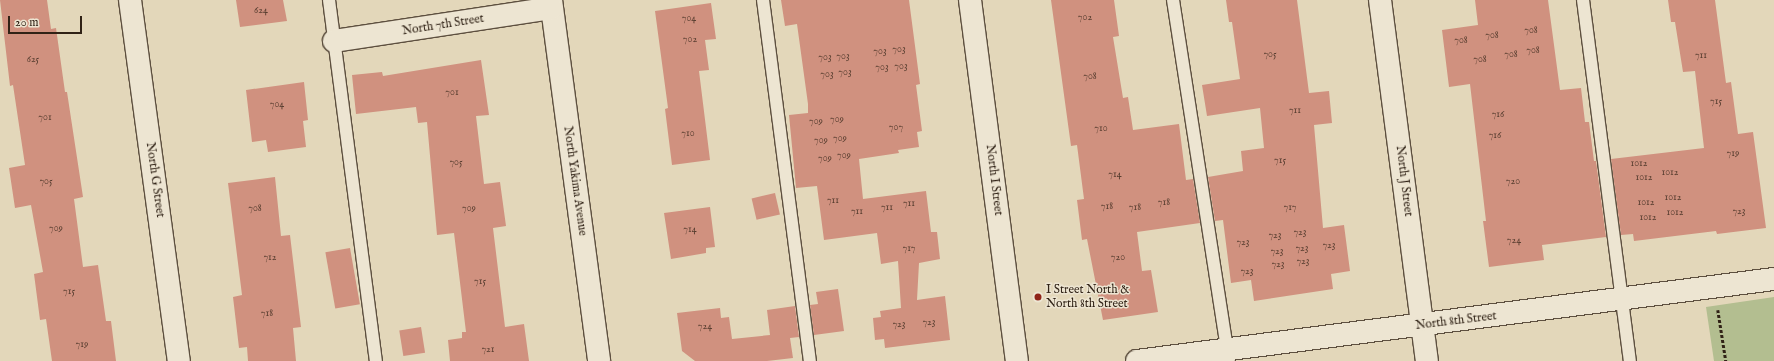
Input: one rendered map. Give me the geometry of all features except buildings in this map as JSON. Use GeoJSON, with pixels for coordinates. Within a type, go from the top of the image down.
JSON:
{"type":"FeatureCollection","features":[{"type":"Feature","properties":{"kind":"street","name":"North G Street"},"geometry":{"type":"LineString","coordinates":[[130,0],[179,361]]}},
{"type":"Feature","properties":{"kind":"street","name":"North I Street"},"geometry":{"type":"LineString","coordinates":[[970,0],[1017,361]]}},
{"type":"Feature","properties":{"kind":"street","name":"North J Street"},"geometry":{"type":"LineString","coordinates":[[1380,0],[1427,361]]}},
{"type":"Feature","properties":{"kind":"street","name":"North 7th Street"},"geometry":{"type":"LineString","coordinates":[[334,41],[551,4]]}},
{"type":"Feature","properties":{"kind":"street","name":"North Yakima Avenue"},"geometry":{"type":"LineString","coordinates":[[551,4],[599,361]]}},
{"type":"Feature","properties":{"kind":"street","name":"North 8th Street"},"geometry":{"type":"LineString","coordinates":[[1137,361],[1229,355],[1423,326],[1774,279]]}},
{"type":"Feature","properties":{"kind":"lane"},"geometry":{"type":"LineString","coordinates":[[329,0],[376,361]]}},
{"type":"Feature","properties":{"kind":"lane"},"geometry":{"type":"LineString","coordinates":[[763,0],[810,361]]}},
{"type":"Feature","properties":{"kind":"lane"},"geometry":{"type":"LineString","coordinates":[[1173,0],[1229,355]]}},
{"type":"Feature","properties":{"kind":"lane"},"geometry":{"type":"LineString","coordinates":[[1583,0],[1630,361]]}},
{"type":"Feature","properties":{"kind":"path"},"geometry":{"type":"LineString","coordinates":[[1714,288],[1726,361]]}},
{"type":"Feature","properties":{"kind":"green space"},"geometry":{"type":"Polygon","coordinates":[[[1774,297],[1774,361],[1714,361],[1706,307],[1774,297]]]}},
{"type":"Feature","properties":{"kind":"place","name":"I Street North & North 8th Street"},"geometry":{"type":"Point","coordinates":[1038,297]}}]}
